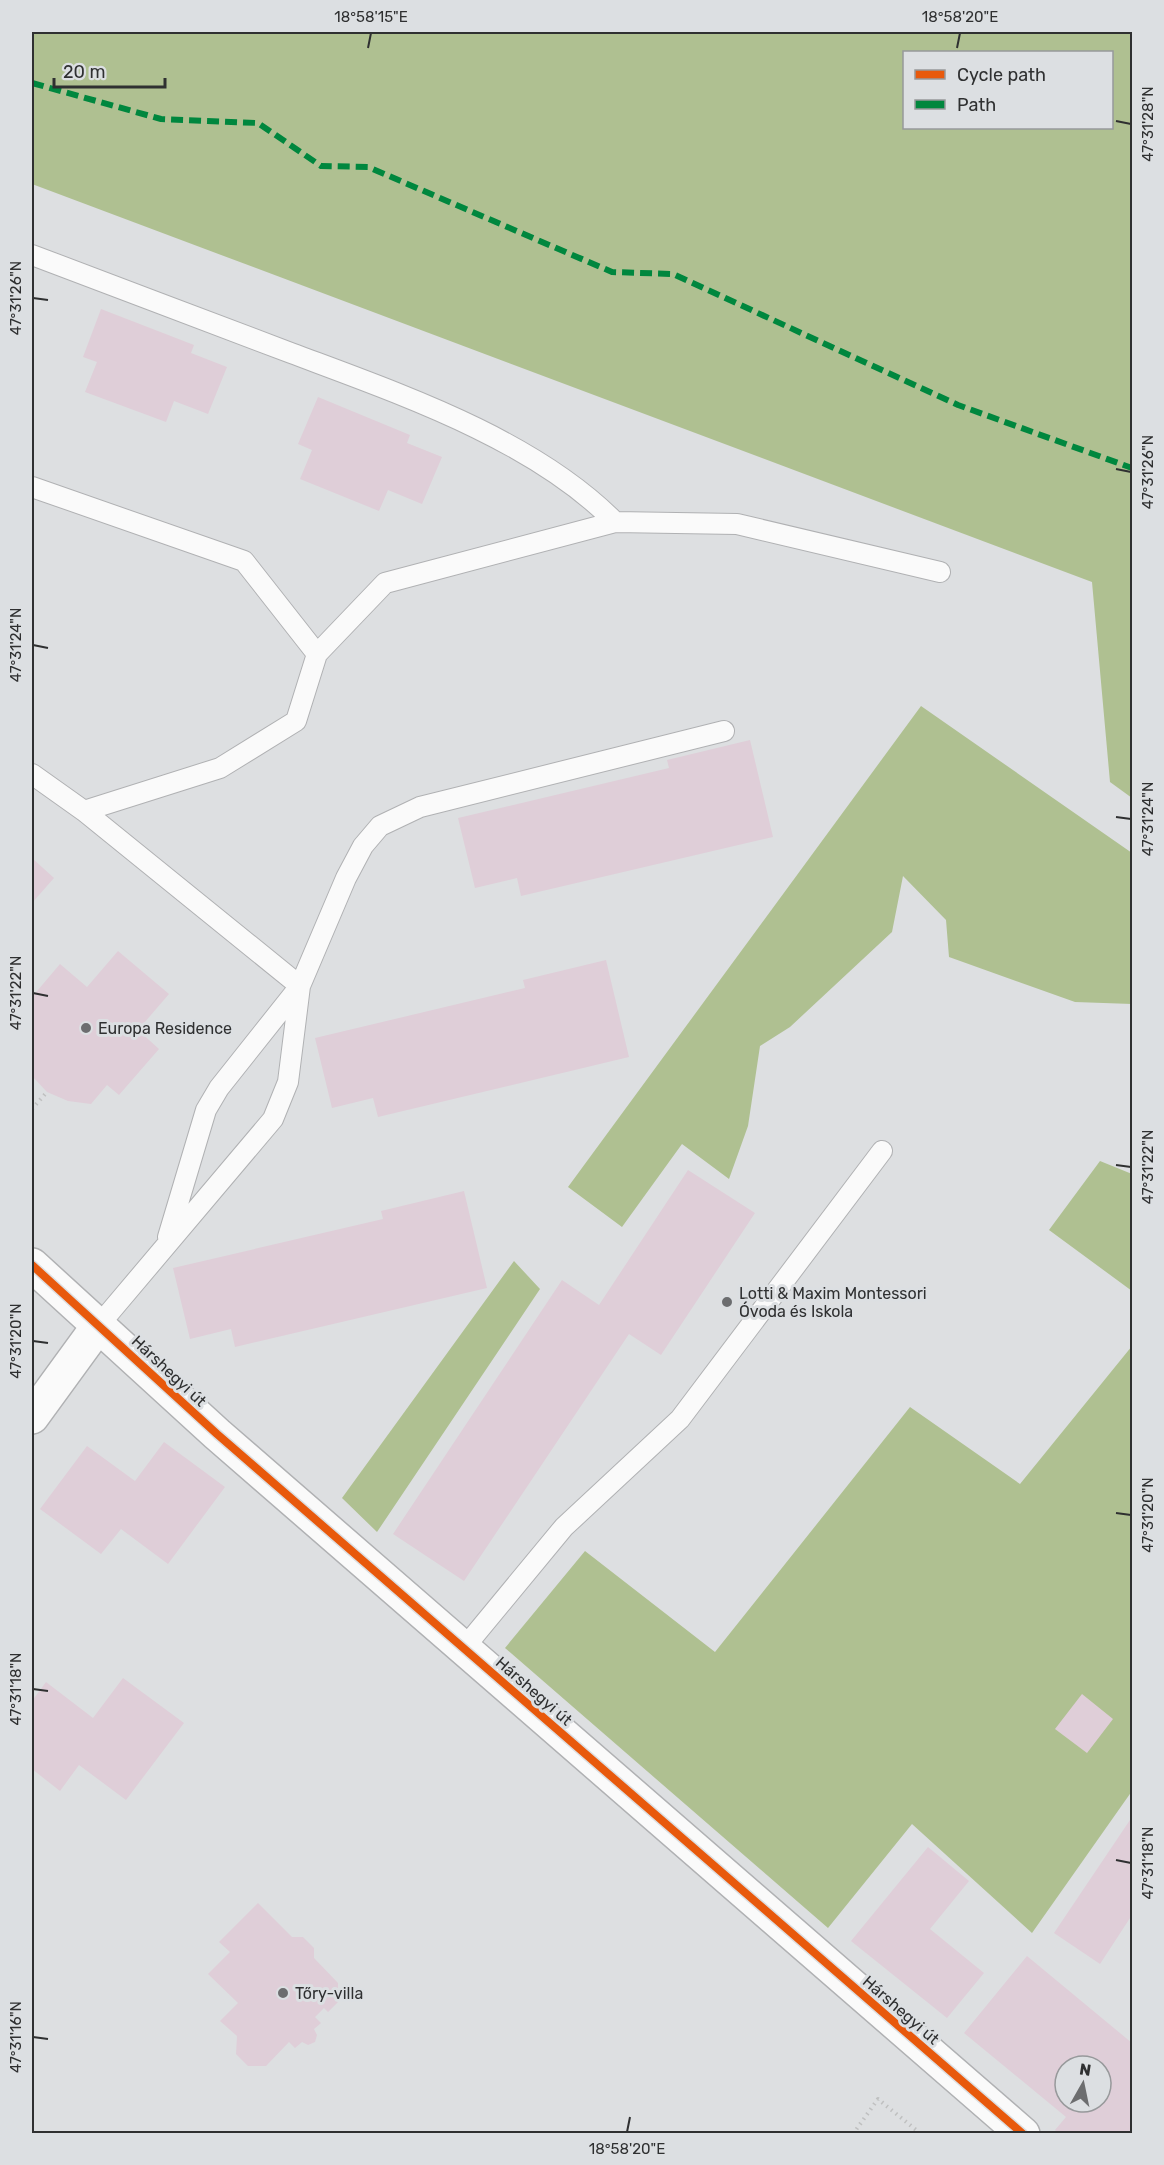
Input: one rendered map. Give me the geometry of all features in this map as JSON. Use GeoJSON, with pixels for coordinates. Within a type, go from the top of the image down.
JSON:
{"type":"FeatureCollection","features":[{"type":"Feature","properties":{"kind":"street","name":"Hárshegyi út"},"geometry":{"type":"LineString","coordinates":[[32,1265],[217,1434],[1023,2133]]}},
{"type":"Feature","properties":{"kind":"street"},"geometry":{"type":"LineString","coordinates":[[32,1417],[99,1325]]}},
{"type":"Feature","properties":{"kind":"lane"},"geometry":{"type":"LineString","coordinates":[[32,255],[404,395],[520,451],[589,496],[615,522]]}},
{"type":"Feature","properties":{"kind":"lane"},"geometry":{"type":"LineString","coordinates":[[32,487],[244,561],[317,654]]}},
{"type":"Feature","properties":{"kind":"lane"},"geometry":{"type":"LineString","coordinates":[[84,811],[220,768],[296,721],[317,654],[385,583],[615,522],[737,524],[940,572]]}},
{"type":"Feature","properties":{"kind":"lane"},"geometry":{"type":"LineString","coordinates":[[166,1246],[206,1110],[219,1088],[300,986],[346,878],[363,846],[380,826],[420,807],[724,731]]}},
{"type":"Feature","properties":{"kind":"lane"},"geometry":{"type":"LineString","coordinates":[[32,774],[84,811],[300,986]]}},
{"type":"Feature","properties":{"kind":"lane"},"geometry":{"type":"LineString","coordinates":[[99,1325],[273,1119],[288,1082],[300,986]]}},
{"type":"Feature","properties":{"kind":"lane"},"geometry":{"type":"LineString","coordinates":[[464,1648],[564,1527],[680,1419],[882,1151]]}},
{"type":"Feature","properties":{"kind":"path"},"geometry":{"type":"LineString","coordinates":[[32,1109],[47,1092]]}},
{"type":"Feature","properties":{"kind":"path"},"geometry":{"type":"LineString","coordinates":[[853,2133],[878,2099],[921,2133]]}},
{"type":"Feature","properties":{"kind":"green space"},"geometry":{"type":"Polygon","coordinates":[[[32,32],[1132,32],[1132,798],[1110,782],[1092,582],[32,184],[32,32]]]}},
{"type":"Feature","properties":{"kind":"green space"},"geometry":{"type":"Polygon","coordinates":[[[921,706],[1132,853],[1132,1004],[1075,1002],[949,957],[946,920],[903,876],[892,932],[790,1027],[760,1046],[748,1126],[729,1179],[682,1144],[622,1227],[568,1187],[921,706]]]}},
{"type":"Feature","properties":{"kind":"green space"},"geometry":{"type":"Polygon","coordinates":[[[1100,1161],[1132,1174],[1132,1291],[1049,1230],[1100,1161]]]}},
{"type":"Feature","properties":{"kind":"green space"},"geometry":{"type":"Polygon","coordinates":[[[514,1261],[540,1289],[377,1532],[342,1498],[514,1261]]]}},
{"type":"Feature","properties":{"kind":"green space"},"geometry":{"type":"Polygon","coordinates":[[[1132,1346],[1132,1791],[1032,1933],[912,1824],[828,1928],[505,1648],[585,1551],[715,1652],[910,1407],[1020,1484],[1132,1346]]]}},
{"type":"Feature","properties":{"kind":"building"},"geometry":{"type":"Polygon","coordinates":[[[101,309],[194,345],[191,353],[227,367],[208,414],[174,401],[166,422],[85,392],[97,362],[83,357],[101,309]]]}},
{"type":"Feature","properties":{"kind":"building"},"geometry":{"type":"Polygon","coordinates":[[[318,397],[410,435],[407,443],[442,457],[422,504],[388,490],[379,511],[300,479],[312,450],[298,444],[318,397]]]}},
{"type":"Feature","properties":{"kind":"building"},"geometry":{"type":"Polygon","coordinates":[[[750,740],[773,837],[521,896],[517,878],[475,888],[458,818],[669,768],[667,760],[750,740]]]}},
{"type":"Feature","properties":{"kind":"building"},"geometry":{"type":"Polygon","coordinates":[[[32,858],[54,878],[32,903],[32,858]]]}},
{"type":"Feature","properties":{"kind":"building","name":"Europa Residence"},"geometry":{"type":"Polygon","coordinates":[[[118,951],[169,994],[138,1030],[159,1049],[119,1095],[107,1085],[91,1104],[68,1101],[47,1092],[32,1076],[32,1026],[34,1023],[32,997],[60,964],[87,987],[118,951]]]}},
{"type":"Feature","properties":{"kind":"building"},"geometry":{"type":"Polygon","coordinates":[[[606,960],[629,1057],[378,1117],[373,1098],[332,1108],[315,1038],[525,988],[523,980],[606,960]]]}},
{"type":"Feature","properties":{"kind":"building"},"geometry":{"type":"Polygon","coordinates":[[[688,1170],[755,1213],[661,1355],[629,1334],[464,1581],[393,1534],[562,1280],[599,1305],[688,1170]]]}},
{"type":"Feature","properties":{"kind":"building"},"geometry":{"type":"Polygon","coordinates":[[[464,1191],[487,1288],[235,1347],[231,1329],[190,1339],[173,1268],[383,1219],[381,1211],[464,1191]]]}},
{"type":"Feature","properties":{"kind":"building"},"geometry":{"type":"Polygon","coordinates":[[[164,1442],[225,1487],[168,1564],[121,1529],[101,1554],[40,1509],[87,1446],[135,1481],[164,1442]]]}},
{"type":"Feature","properties":{"kind":"building"},"geometry":{"type":"Polygon","coordinates":[[[123,1678],[184,1723],[126,1800],[79,1765],[60,1791],[32,1769],[32,1701],[46,1682],[93,1718],[123,1678]]]}},
{"type":"Feature","properties":{"kind":"building"},"geometry":{"type":"Polygon","coordinates":[[[1082,1694],[1113,1719],[1087,1753],[1055,1729],[1082,1694]]]}},
{"type":"Feature","properties":{"kind":"building"},"geometry":{"type":"Polygon","coordinates":[[[1132,1817],[1132,1915],[1100,1964],[1054,1933],[1132,1817]]]}},
{"type":"Feature","properties":{"kind":"building"},"geometry":{"type":"Polygon","coordinates":[[[928,1847],[969,1881],[930,1929],[984,1973],[947,2018],[851,1941],[928,1847]]]}},
{"type":"Feature","properties":{"kind":"building","name":"Tőry-villa"},"geometry":{"type":"Polygon","coordinates":[[[258,1903],[292,1937],[303,1937],[314,1948],[314,1958],[338,1983],[338,2002],[328,2012],[324,2008],[315,2017],[321,2023],[314,2029],[317,2035],[315,2042],[308,2045],[302,2042],[295,2048],[289,2042],[266,2066],[248,2066],[236,2054],[237,2036],[220,2021],[238,2003],[208,1974],[230,1952],[219,1942],[258,1903]]]}},
{"type":"Feature","properties":{"kind":"building"},"geometry":{"type":"Polygon","coordinates":[[[1027,1956],[1132,2043],[1132,2134],[1059,2134],[1055,2130],[1066,2117],[1062,2114],[1113,2114],[1113,2054],[1053,2054],[1053,2106],[964,2033],[1027,1956]]]}},
{"type":"Feature","properties":{"kind":"marked path"},"geometry":{"type":"LineString","coordinates":[[32,83],[161,119],[258,123],[321,166],[368,167],[612,272],[673,274],[958,405],[1132,468]]}},
{"type":"Feature","properties":{"kind":"cycle path"},"geometry":{"type":"LineString","coordinates":[[32,1265],[217,1434],[1023,2134]]}},
{"type":"Feature","properties":{"kind":"place","name":"Europa Residence"},"geometry":{"type":"Point","coordinates":[86,1028]}},
{"type":"Feature","properties":{"kind":"place","name":"Lotti & Maxim Montessori Óvoda és Iskola"},"geometry":{"type":"Point","coordinates":[727,1302]}},
{"type":"Feature","properties":{"kind":"place","name":"Tőry-villa"},"geometry":{"type":"Point","coordinates":[283,1993]}}]}
